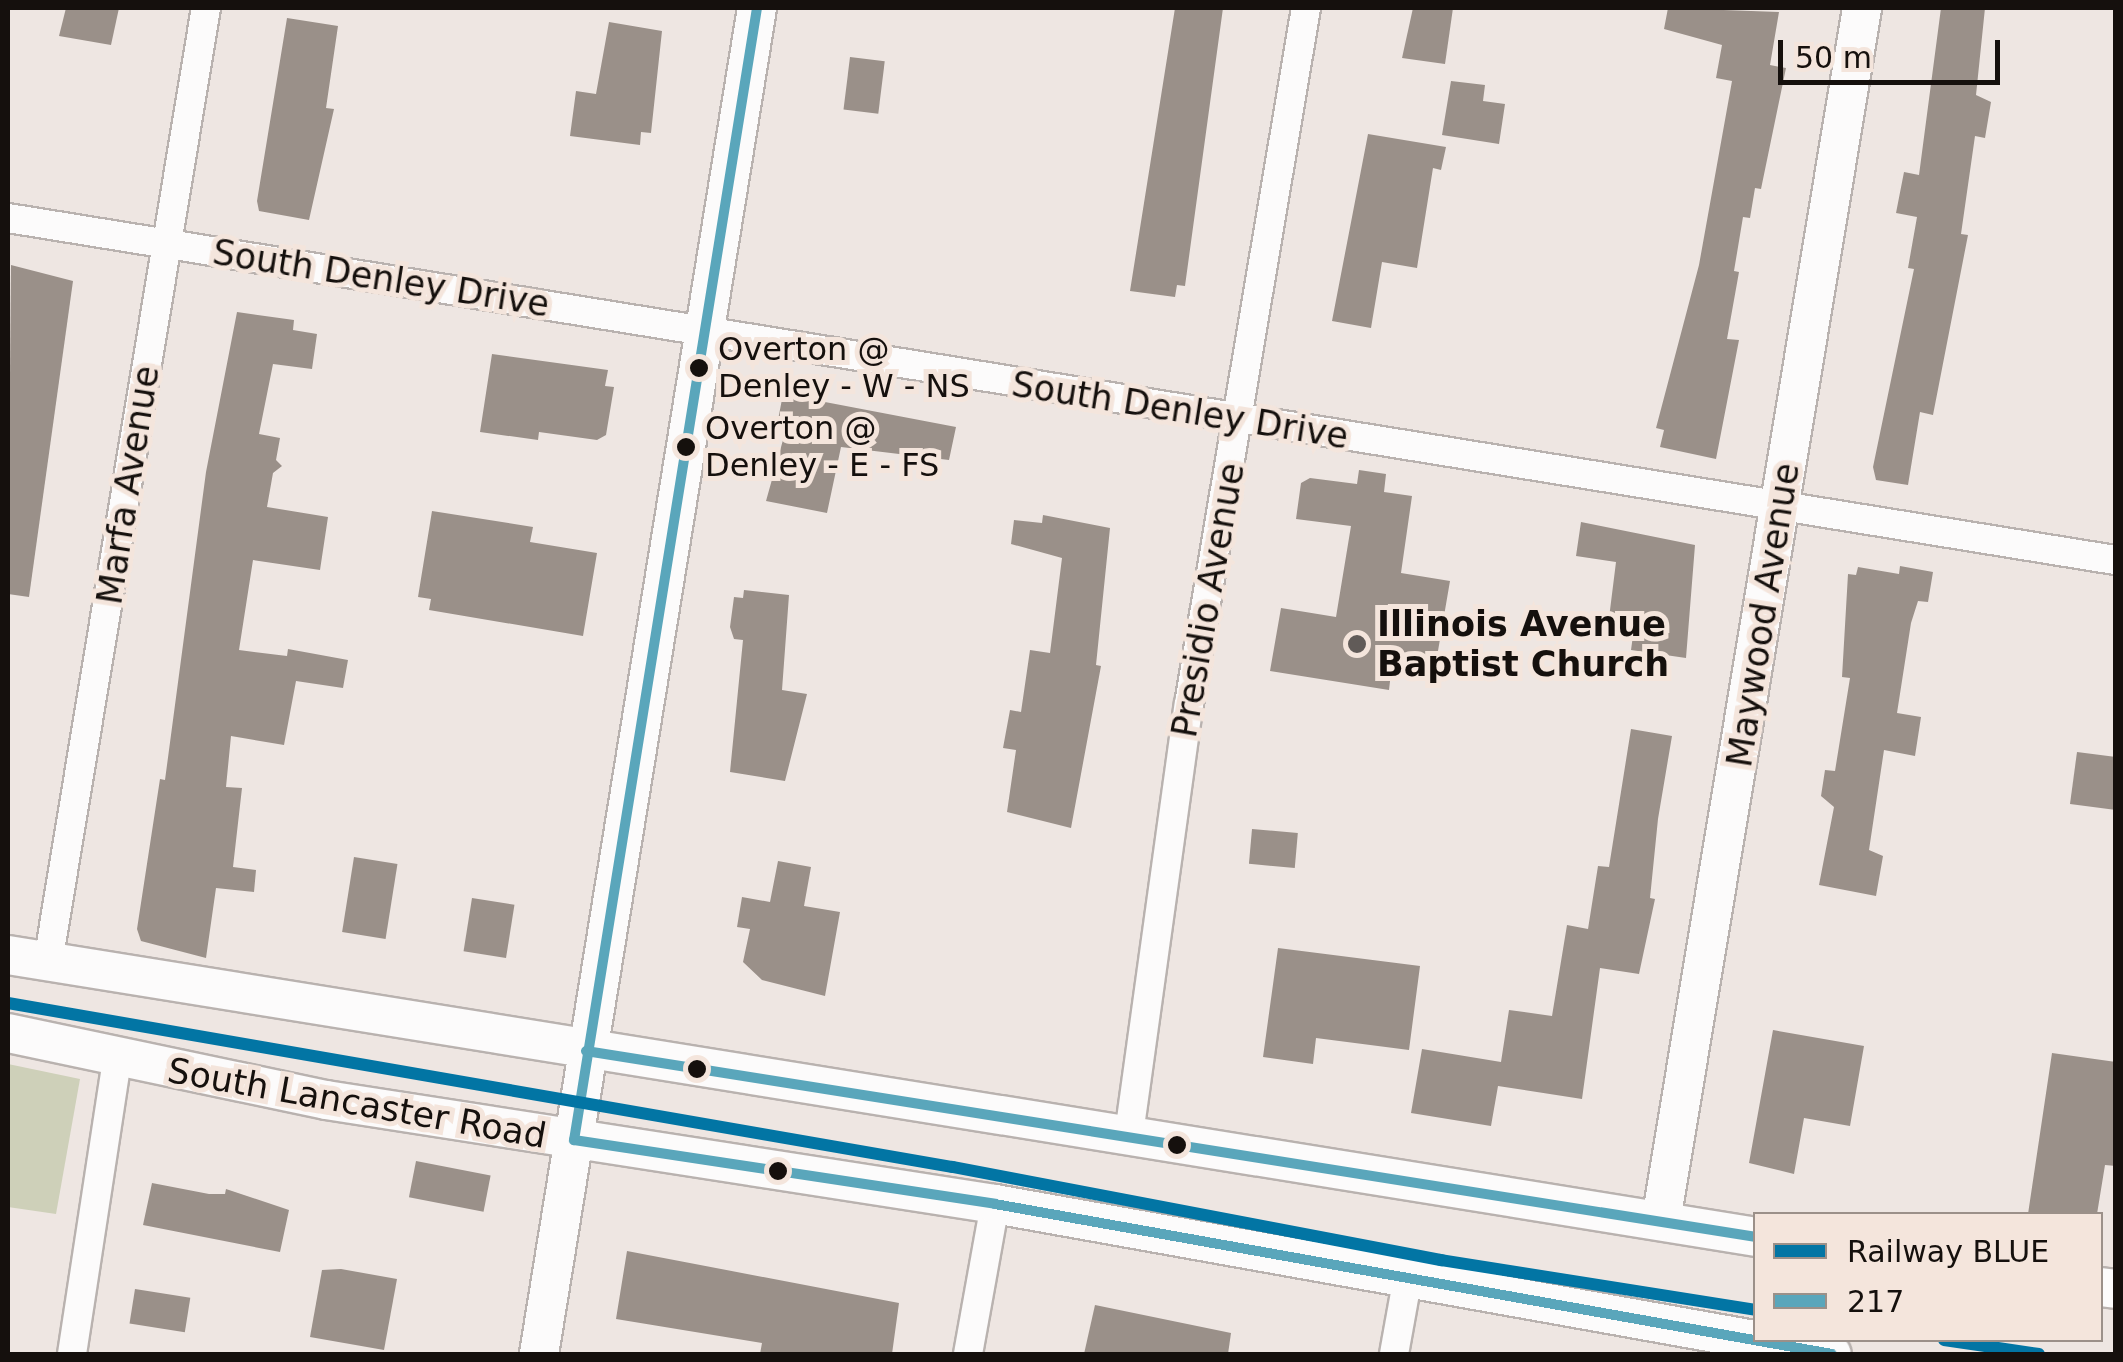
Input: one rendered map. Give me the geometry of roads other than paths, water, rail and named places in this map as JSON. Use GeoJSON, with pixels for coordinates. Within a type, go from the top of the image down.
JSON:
{"type":"FeatureCollection","features":[{"type":"Feature","properties":{"kind":"main road"},"geometry":{"type":"LineString","coordinates":[[540,1354],[757,8]]}},
{"type":"Feature","properties":{"kind":"main road","name":"Maywood Avenue"},"geometry":{"type":"LineString","coordinates":[[1661,1221],[1862,8]]}},
{"type":"Feature","properties":{"kind":"main road"},"geometry":{"type":"LineString","coordinates":[[8,955],[1753,1236]]}},
{"type":"Feature","properties":{"kind":"main road","name":"South Lancaster Road"},"geometry":{"type":"LineString","coordinates":[[8,1033],[117,1060],[574,1140],[995,1204],[1407,1282],[1753,1341]]}},
{"type":"Feature","properties":{"kind":"main road","name":"South Lancaster Road"},"geometry":{"type":"LineString","coordinates":[[1761,1342],[1832,1354]]}},
{"type":"Feature","properties":{"kind":"street","name":"Marfa Avenue"},"geometry":{"type":"LineString","coordinates":[[48,962],[206,8]]}},
{"type":"Feature","properties":{"kind":"street","name":"Presidio Avenue"},"geometry":{"type":"LineString","coordinates":[[1129,1134],[1189,704],[1306,8]]}},
{"type":"Feature","properties":{"kind":"street","name":"South Denley Drive"},"geometry":{"type":"LineString","coordinates":[[8,218],[706,329],[1238,422],[1782,504],[2116,560]]}},
{"type":"Feature","properties":{"kind":"street"},"geometry":{"type":"LineString","coordinates":[[72,1354],[117,1060]]}},
{"type":"Feature","properties":{"kind":"street"},"geometry":{"type":"LineString","coordinates":[[968,1354],[995,1204]]}},
{"type":"Feature","properties":{"kind":"street"},"geometry":{"type":"LineString","coordinates":[[1394,1354],[1407,1282]]}},
{"type":"Feature","properties":{"kind":"rail line","name":"BLUE"},"geometry":{"type":"LineString","coordinates":[[8,1003],[953,1167],[1441,1260],[1753,1310]]}},
{"type":"Feature","properties":{"kind":"rail line","name":"BLUE"},"geometry":{"type":"LineString","coordinates":[[1958,1342],[2039,1354]]}},
{"type":"Feature","properties":{"kind":"place","name":"Overton @ Denley - W - NS"},"geometry":{"type":"Point","coordinates":[699,368]}},
{"type":"Feature","properties":{"kind":"place","name":"Overton @ Denley - E - FS"},"geometry":{"type":"Point","coordinates":[686,447]}},
{"type":"Feature","properties":{"kind":"place","name":"Illinois Avenue Baptist Church"},"geometry":{"type":"Point","coordinates":[1357,644]}}]}
